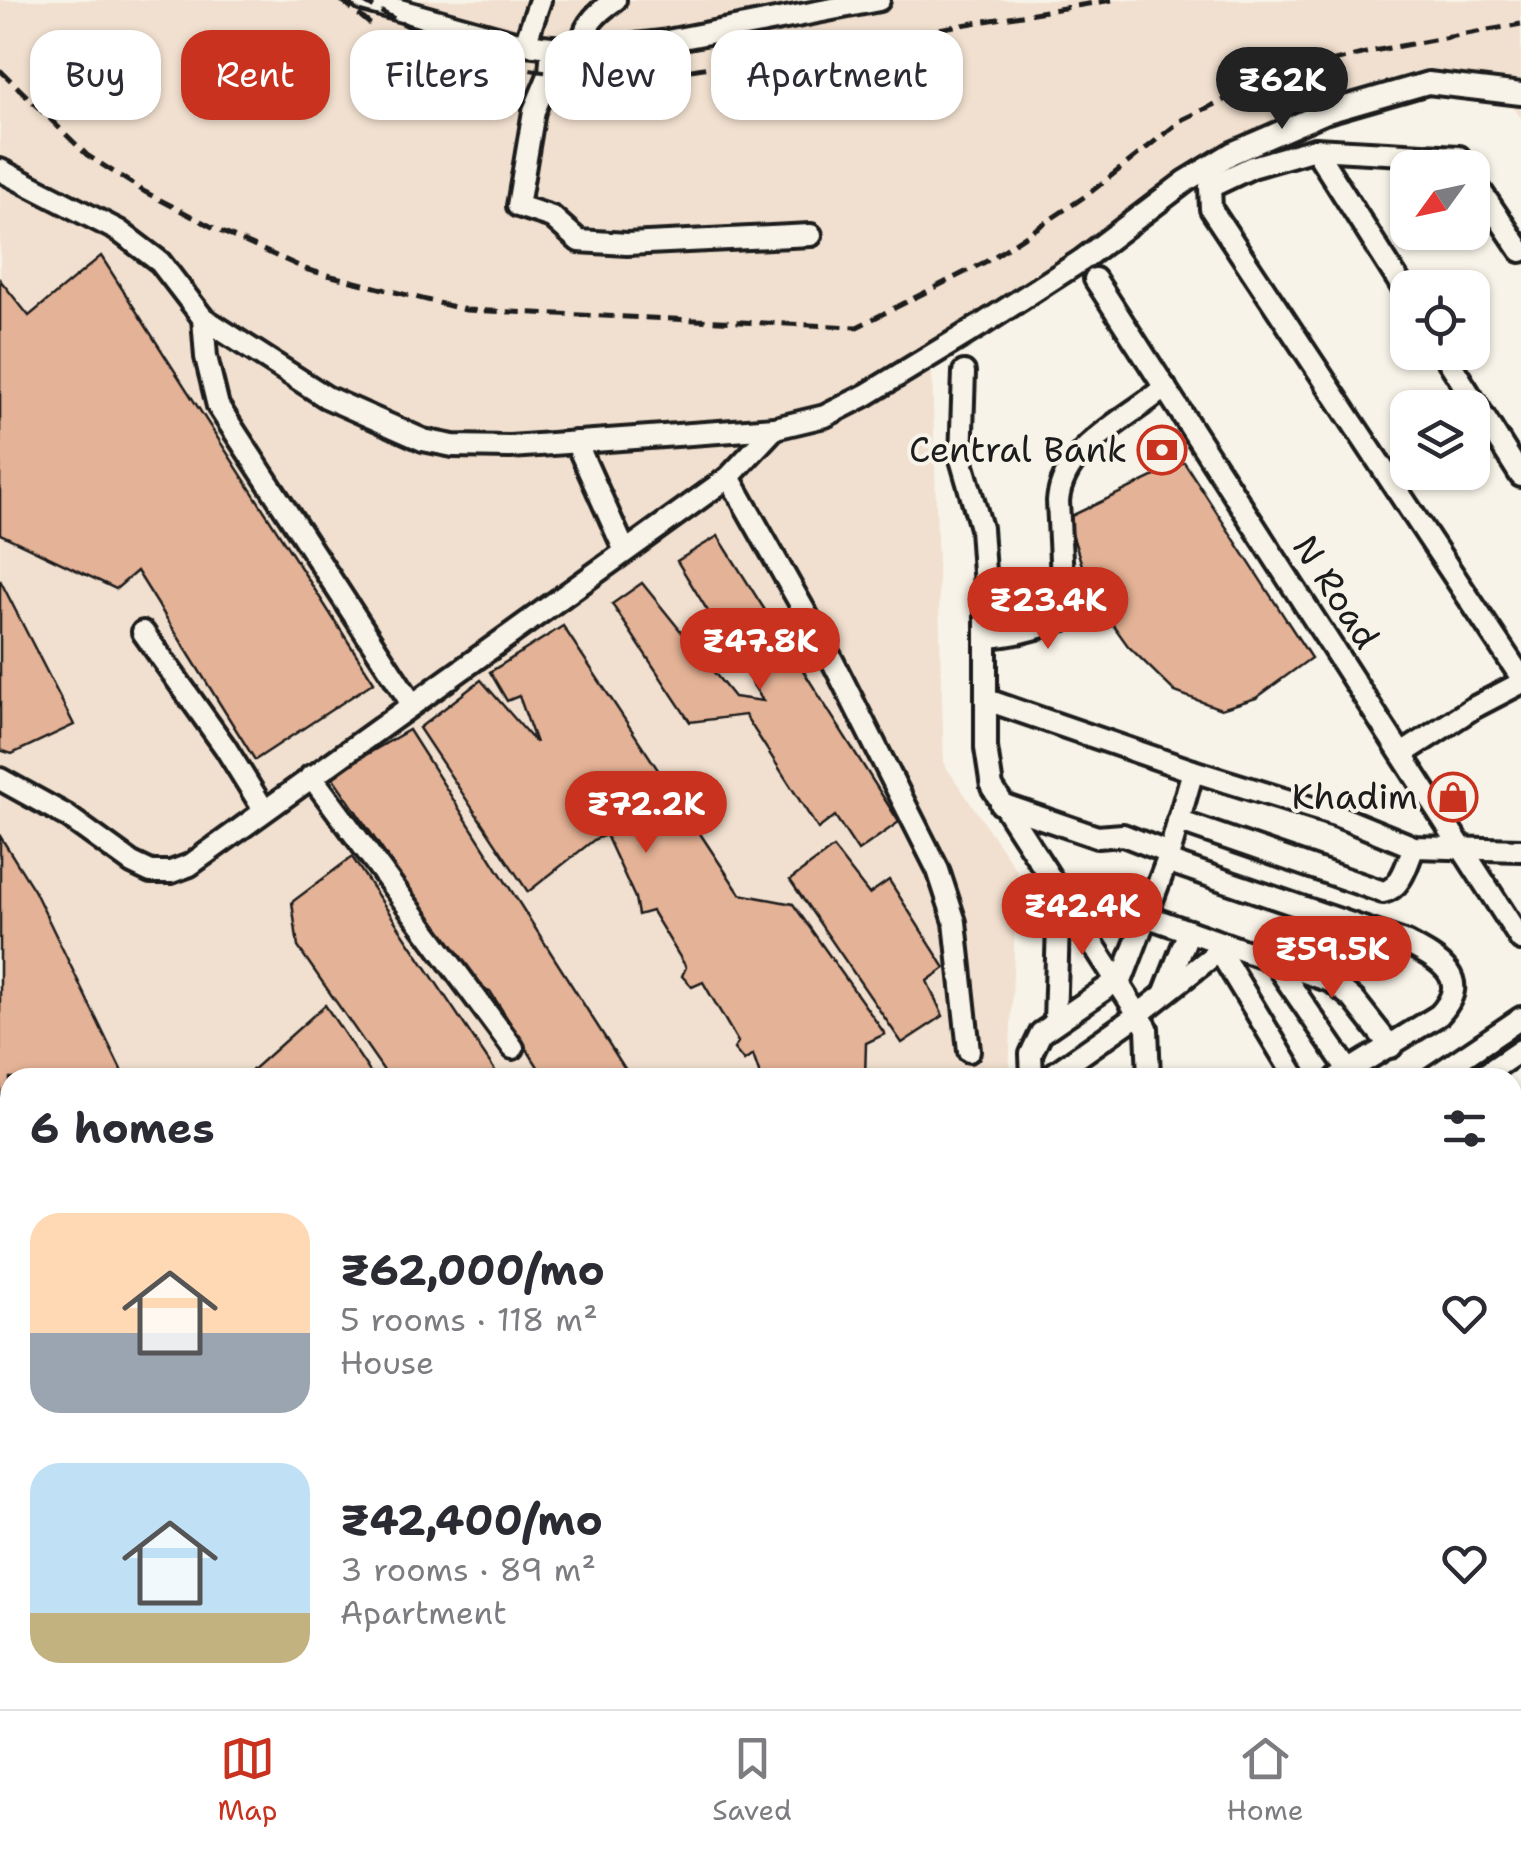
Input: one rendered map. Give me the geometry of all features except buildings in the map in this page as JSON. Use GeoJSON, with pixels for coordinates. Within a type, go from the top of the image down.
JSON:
{"type":"FeatureCollection","features":[{"type":"Feature","properties":{"kind":"street"},"geometry":{"type":"LineString","coordinates":[[363,0],[473,30]]}},
{"type":"Feature","properties":{"kind":"street"},"geometry":{"type":"LineString","coordinates":[[540,0],[525,44],[545,46]]}},
{"type":"Feature","properties":{"kind":"street"},"geometry":{"type":"LineString","coordinates":[[586,30],[593,18],[615,0]]}},
{"type":"Feature","properties":{"kind":"street"},"geometry":{"type":"LineString","coordinates":[[691,36],[879,0]]}},
{"type":"Feature","properties":{"kind":"street"},"geometry":{"type":"LineString","coordinates":[[0,170],[119,231],[160,262],[203,318],[326,397],[422,440],[453,446],[510,447],[774,428],[825,416],[866,395],[1082,260],[1186,180],[1232,153],[1324,113],[1428,83],[1521,94]]}},
{"type":"Feature","properties":{"kind":"street"},"geometry":{"type":"LineString","coordinates":[[545,85],[534,111],[518,206],[552,216],[579,241],[627,244],[811,235]]}},
{"type":"Feature","properties":{"kind":"street"},"geometry":{"type":"LineString","coordinates":[[1390,153],[1316,149],[1252,166],[1210,187],[1211,209],[1521,680],[1402,754]]}},
{"type":"Feature","properties":{"kind":"street"},"geometry":{"type":"LineString","coordinates":[[1316,149],[1392,270]]}},
{"type":"Feature","properties":{"kind":"street"},"geometry":{"type":"LineString","coordinates":[[1490,205],[1521,251]]}},
{"type":"Feature","properties":{"kind":"street","name":"N Road"},"geometry":{"type":"LineString","coordinates":[[1095,279],[1521,940]]}},
{"type":"Feature","properties":{"kind":"street"},"geometry":{"type":"LineString","coordinates":[[203,318],[206,357],[218,406],[412,704]]}},
{"type":"Feature","properties":{"kind":"street"},"geometry":{"type":"LineString","coordinates":[[1454,370],[1521,476]]}},
{"type":"Feature","properties":{"kind":"street"},"geometry":{"type":"LineString","coordinates":[[964,372],[961,459],[981,528],[988,768],[1001,804],[1147,1028],[1148,1068]]}},
{"type":"Feature","properties":{"kind":"street"},"geometry":{"type":"LineString","coordinates":[[1064,619],[1060,482],[1070,464],[1088,446],[1165,387]]}},
{"type":"Feature","properties":{"kind":"street"},"geometry":{"type":"LineString","coordinates":[[0,779],[67,816],[132,863],[151,872],[172,872],[190,865],[729,477],[774,428]]}},
{"type":"Feature","properties":{"kind":"street"},"geometry":{"type":"LineString","coordinates":[[576,442],[624,551]]}},
{"type":"Feature","properties":{"kind":"street"},"geometry":{"type":"LineString","coordinates":[[729,477],[832,658],[938,870],[955,922],[969,1051]]}},
{"type":"Feature","properties":{"kind":"street"},"geometry":{"type":"LineString","coordinates":[[986,637],[1012,636],[1096,606]]}},
{"type":"Feature","properties":{"kind":"street"},"geometry":{"type":"LineString","coordinates":[[143,632],[225,747],[264,810]]}},
{"type":"Feature","properties":{"kind":"street"},"geometry":{"type":"LineString","coordinates":[[986,700],[1193,772],[1338,816],[1414,847],[1521,850]]}},
{"type":"Feature","properties":{"kind":"street"},"geometry":{"type":"LineString","coordinates":[[1033,1068],[1034,1042],[1056,1022],[1119,982],[1147,917],[1193,772]]}},
{"type":"Feature","properties":{"kind":"street"},"geometry":{"type":"LineString","coordinates":[[311,776],[513,1048]]}},
{"type":"Feature","properties":{"kind":"street"},"geometry":{"type":"LineString","coordinates":[[1001,804],[1097,836],[1124,836],[1168,857],[1407,944],[1437,959],[1450,972],[1454,986],[1451,1002],[1391,1047],[1354,1068]]}},
{"type":"Feature","properties":{"kind":"street"},"geometry":{"type":"LineString","coordinates":[[1178,822],[1383,892],[1398,884],[1414,847]]}},
{"type":"Feature","properties":{"kind":"street"},"geometry":{"type":"LineString","coordinates":[[1057,888],[1188,931],[1215,945],[1273,960],[1333,982],[1354,1000],[1391,1047]]}},
{"type":"Feature","properties":{"kind":"street"},"geometry":{"type":"LineString","coordinates":[[1056,1022],[1057,888]]}},
{"type":"Feature","properties":{"kind":"street"},"geometry":{"type":"LineString","coordinates":[[1164,994],[1188,931]]}},
{"type":"Feature","properties":{"kind":"street"},"geometry":{"type":"LineString","coordinates":[[1062,1068],[1164,994],[1215,945]]}},
{"type":"Feature","properties":{"kind":"street"},"geometry":{"type":"LineString","coordinates":[[1215,945],[1290,1068]]}},
{"type":"Feature","properties":{"kind":"street"},"geometry":{"type":"LineString","coordinates":[[1273,960],[1339,1068]]}},
{"type":"Feature","properties":{"kind":"street"},"geometry":{"type":"LineString","coordinates":[[1447,1068],[1521,1018]]}},
{"type":"Feature","properties":{"kind":"street"},"geometry":{"type":"LineString","coordinates":[[1495,1068],[1521,1050]]}},
{"type":"Feature","properties":{"kind":"shaded area"},"geometry":{"type":"Polygon","coordinates":[[[0,0],[1521,0],[1521,118],[1501,89],[1428,68],[1316,100],[1196,161],[932,371],[944,764],[1017,871],[1009,1068],[0,1068],[0,0]]]}},
{"type":"Feature","properties":{"kind":"railway"},"geometry":{"type":"LineString","coordinates":[[341,0],[376,29]]}},
{"type":"Feature","properties":{"kind":"railway"},"geometry":{"type":"LineString","coordinates":[[361,0],[427,36],[498,62],[553,73],[602,71],[655,76],[1112,0]]}},
{"type":"Feature","properties":{"kind":"railway"},"geometry":{"type":"LineString","coordinates":[[0,70],[87,155],[145,192],[308,270],[466,310],[857,327],[989,260],[1087,195],[1183,119],[1273,77],[1373,51],[1521,24]]}},
{"type":"Feature","properties":{"kind":"place","name":"Central Bank"},"geometry":{"type":"Point","coordinates":[1162,450]}},
{"type":"Feature","properties":{"kind":"place","name":"Khadim"},"geometry":{"type":"Point","coordinates":[1453,797]}}]}
